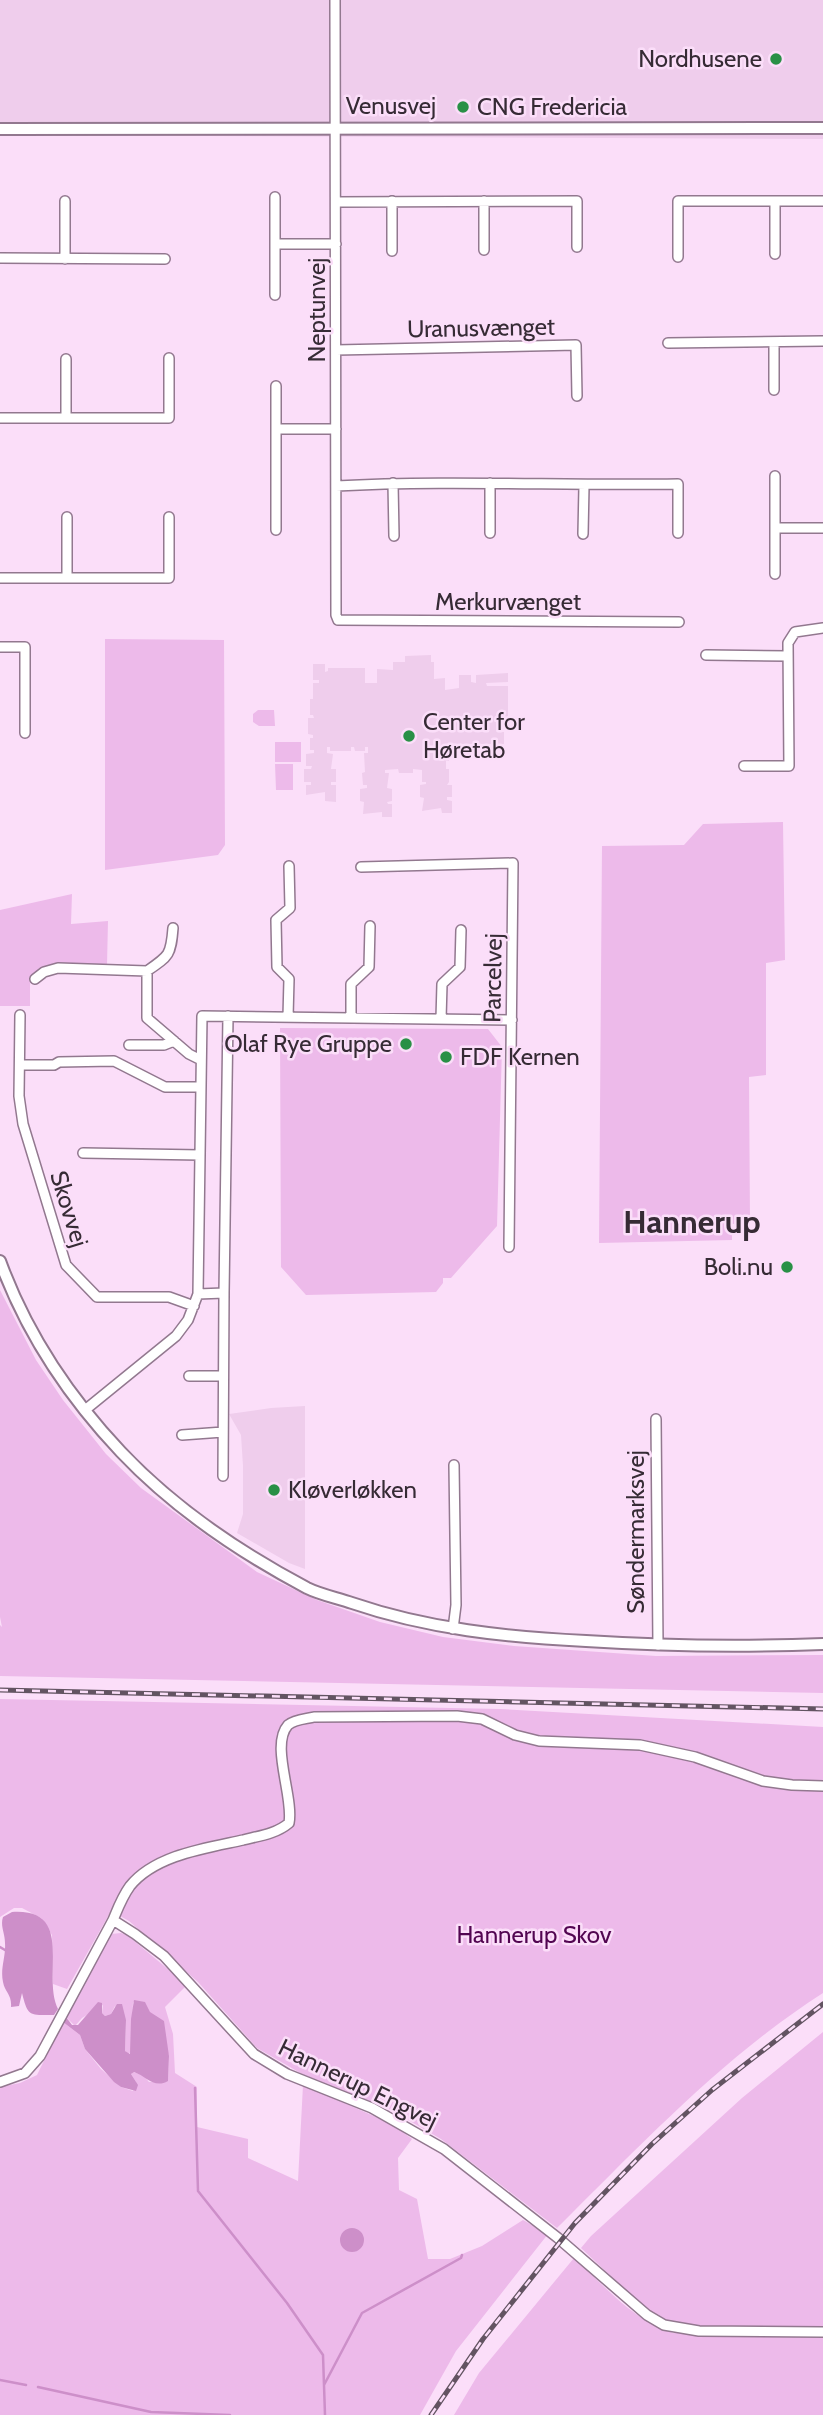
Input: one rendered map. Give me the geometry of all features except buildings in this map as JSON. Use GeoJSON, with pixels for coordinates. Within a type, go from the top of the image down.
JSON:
{"type":"FeatureCollection","features":[{"type":"Feature","properties":{"kind":"street","name":"Neptunvej"},"geometry":{"type":"LineString","coordinates":[[335,0],[338,620]]}},
{"type":"Feature","properties":{"kind":"street","name":"Venusvej"},"geometry":{"type":"LineString","coordinates":[[0,129],[823,128]]}},
{"type":"Feature","properties":{"kind":"street"},"geometry":{"type":"LineString","coordinates":[[275,197],[275,295]]}},
{"type":"Feature","properties":{"kind":"street"},"geometry":{"type":"LineString","coordinates":[[65,201],[65,258]]}},
{"type":"Feature","properties":{"kind":"street"},"geometry":{"type":"LineString","coordinates":[[392,251],[393,201]]}},
{"type":"Feature","properties":{"kind":"street"},"geometry":{"type":"LineString","coordinates":[[484,201],[484,250]]}},
{"type":"Feature","properties":{"kind":"street"},"geometry":{"type":"LineString","coordinates":[[336,202],[577,201],[577,247]]}},
{"type":"Feature","properties":{"kind":"street"},"geometry":{"type":"LineString","coordinates":[[678,257],[678,201],[823,201]]}},
{"type":"Feature","properties":{"kind":"street"},"geometry":{"type":"LineString","coordinates":[[775,201],[775,254]]}},
{"type":"Feature","properties":{"kind":"street"},"geometry":{"type":"LineString","coordinates":[[275,244],[336,244]]}},
{"type":"Feature","properties":{"kind":"street"},"geometry":{"type":"LineString","coordinates":[[0,258],[165,259]]}},
{"type":"Feature","properties":{"kind":"street"},"geometry":{"type":"LineString","coordinates":[[668,343],[823,341]]}},
{"type":"Feature","properties":{"kind":"street"},"geometry":{"type":"LineString","coordinates":[[774,342],[774,390]]}},
{"type":"Feature","properties":{"kind":"street","name":"Uranusvænget"},"geometry":{"type":"LineString","coordinates":[[336,350],[576,345],[577,396]]}},
{"type":"Feature","properties":{"kind":"street"},"geometry":{"type":"LineString","coordinates":[[0,418],[169,418],[169,358]]}},
{"type":"Feature","properties":{"kind":"street"},"geometry":{"type":"LineString","coordinates":[[66,359],[66,418]]}},
{"type":"Feature","properties":{"kind":"street"},"geometry":{"type":"LineString","coordinates":[[276,386],[276,530]]}},
{"type":"Feature","properties":{"kind":"street"},"geometry":{"type":"LineString","coordinates":[[276,429],[336,429]]}},
{"type":"Feature","properties":{"kind":"street"},"geometry":{"type":"LineString","coordinates":[[775,476],[775,574]]}},
{"type":"Feature","properties":{"kind":"street"},"geometry":{"type":"LineString","coordinates":[[393,483],[394,536]]}},
{"type":"Feature","properties":{"kind":"street"},"geometry":{"type":"LineString","coordinates":[[336,486],[393,483],[584,486],[678,484],[678,533]]}},
{"type":"Feature","properties":{"kind":"street"},"geometry":{"type":"LineString","coordinates":[[490,483],[490,533]]}},
{"type":"Feature","properties":{"kind":"street"},"geometry":{"type":"LineString","coordinates":[[583,534],[584,486]]}},
{"type":"Feature","properties":{"kind":"street"},"geometry":{"type":"LineString","coordinates":[[66,578],[67,517]]}},
{"type":"Feature","properties":{"kind":"street"},"geometry":{"type":"LineString","coordinates":[[0,578],[169,578],[170,517]]}},
{"type":"Feature","properties":{"kind":"street"},"geometry":{"type":"LineString","coordinates":[[775,528],[823,528]]}},
{"type":"Feature","properties":{"kind":"street","name":"Merkurvænget"},"geometry":{"type":"LineString","coordinates":[[338,620],[679,622]]}},
{"type":"Feature","properties":{"kind":"street"},"geometry":{"type":"LineString","coordinates":[[744,766],[789,766],[786,656],[788,643],[795,632],[823,628]]}},
{"type":"Feature","properties":{"kind":"street"},"geometry":{"type":"LineString","coordinates":[[0,647],[26,647],[26,733]]}},
{"type":"Feature","properties":{"kind":"street"},"geometry":{"type":"LineString","coordinates":[[706,654],[786,656]]}},
{"type":"Feature","properties":{"kind":"street","name":"Parcelvej"},"geometry":{"type":"LineString","coordinates":[[361,867],[513,863],[509,1247]]}},
{"type":"Feature","properties":{"kind":"street"},"geometry":{"type":"LineString","coordinates":[[288,1017],[289,979],[277,967],[276,920],[290,908],[289,866]]}},
{"type":"Feature","properties":{"kind":"street"},"geometry":{"type":"LineString","coordinates":[[351,1018],[351,984],[369,967],[370,926]]}},
{"type":"Feature","properties":{"kind":"street"},"geometry":{"type":"LineString","coordinates":[[35,979],[44,972],[58,968],[147,971],[167,958],[173,928]]}},
{"type":"Feature","properties":{"kind":"street"},"geometry":{"type":"LineString","coordinates":[[442,1019],[442,984],[460,967],[461,930]]}},
{"type":"Feature","properties":{"kind":"street"},"geometry":{"type":"LineString","coordinates":[[147,971],[147,1018],[201,1060]]}},
{"type":"Feature","properties":{"kind":"street","name":"Skovvej"},"geometry":{"type":"LineString","coordinates":[[20,1015],[19,1096],[23,1124],[66,1265],[97,1297],[169,1297],[194,1306]]}},
{"type":"Feature","properties":{"kind":"street"},"geometry":{"type":"LineString","coordinates":[[85,1410],[176,1336],[188,1320],[198,1294],[202,1016],[512,1020]]}},
{"type":"Feature","properties":{"kind":"street"},"geometry":{"type":"LineString","coordinates":[[223,1476],[228,1016]]}},
{"type":"Feature","properties":{"kind":"street"},"geometry":{"type":"LineString","coordinates":[[129,1045],[164,1045],[174,1041]]}},
{"type":"Feature","properties":{"kind":"street"},"geometry":{"type":"LineString","coordinates":[[20,1065],[114,1061],[165,1087],[201,1087]]}},
{"type":"Feature","properties":{"kind":"street","name":"Skovvej"},"geometry":{"type":"LineString","coordinates":[[83,1153],[200,1155]]}},
{"type":"Feature","properties":{"kind":"street","name":"Søndermarksvej"},"geometry":{"type":"LineString","coordinates":[[0,1261],[29,1326],[48,1358],[108,1438],[158,1488],[217,1534],[308,1589],[375,1611],[453,1629],[547,1639],[658,1645],[823,1644]]}},
{"type":"Feature","properties":{"kind":"street"},"geometry":{"type":"LineString","coordinates":[[198,1294],[224,1293]]}},
{"type":"Feature","properties":{"kind":"street"},"geometry":{"type":"LineString","coordinates":[[189,1376],[223,1376]]}},
{"type":"Feature","properties":{"kind":"street","name":"Søndermarksvej"},"geometry":{"type":"LineString","coordinates":[[656,1419],[658,1645]]}},
{"type":"Feature","properties":{"kind":"street"},"geometry":{"type":"LineString","coordinates":[[181,1435],[223,1432]]}},
{"type":"Feature","properties":{"kind":"street"},"geometry":{"type":"LineString","coordinates":[[453,1629],[456,1605],[454,1465]]}},
{"type":"Feature","properties":{"kind":"street"},"geometry":{"type":"LineString","coordinates":[[0,2082],[25,2073],[40,2056],[130,1886],[153,1866],[205,1849],[269,1834],[289,1823],[289,1800],[282,1766],[282,1747],[289,1724],[299,1720],[314,1717],[457,1716],[482,1719],[515,1735],[539,1741],[640,1745],[695,1757],[763,1780],[823,1786]]}},
{"type":"Feature","properties":{"kind":"street","name":"Hannerup Engvej"},"geometry":{"type":"LineString","coordinates":[[113,1920],[164,1956],[254,2054],[288,2074],[372,2108],[444,2149],[541,2223],[647,2315],[664,2325],[699,2331],[823,2332]]}},
{"type":"Feature","properties":{"kind":"shaded area"},"geometry":{"type":"Polygon","coordinates":[[[0,0],[823,0],[823,139],[0,135],[0,0]]]}},
{"type":"Feature","properties":{"kind":"shaded area","name":"Center for Høretab"},"geometry":{"type":"Polygon","coordinates":[[[431,655],[431,662],[434,662],[434,679],[445,678],[445,690],[459,688],[459,675],[471,675],[471,682],[476,683],[476,675],[508,673],[508,682],[486,683],[487,686],[508,686],[508,722],[499,722],[499,732],[504,732],[504,744],[448,744],[447,785],[452,785],[452,797],[447,797],[447,800],[452,801],[452,813],[442,813],[441,808],[422,811],[424,798],[420,797],[420,785],[426,782],[422,782],[422,770],[413,769],[413,773],[399,773],[398,769],[385,770],[385,773],[389,773],[387,788],[392,789],[392,801],[387,802],[392,804],[392,817],[382,817],[382,812],[363,814],[364,802],[360,801],[360,789],[367,788],[367,785],[363,785],[362,773],[365,772],[364,753],[368,753],[368,747],[365,747],[365,751],[355,751],[354,747],[351,747],[351,751],[330,751],[330,747],[327,747],[327,753],[333,754],[331,769],[336,769],[336,782],[331,782],[331,785],[336,785],[336,802],[325,801],[325,792],[306,795],[306,785],[311,785],[311,782],[304,782],[304,769],[311,769],[312,766],[306,766],[306,754],[314,753],[314,750],[310,750],[310,738],[313,738],[313,735],[308,734],[308,718],[314,718],[310,715],[310,699],[313,699],[313,683],[319,683],[319,680],[313,680],[313,664],[325,664],[325,672],[328,668],[365,668],[365,683],[377,683],[377,669],[393,670],[393,662],[405,662],[405,656],[431,655]]]}},
{"type":"Feature","properties":{"kind":"shaded area","name":"Kløverløkken"},"geometry":{"type":"Polygon","coordinates":[[[305,1406],[305,1569],[289,1563],[237,1533],[243,1514],[241,1435],[229,1414],[305,1406]]]}},
{"type":"Feature","properties":{"kind":"shaded area"},"geometry":{"type":"Polygon","coordinates":[[[12,1912],[32,1914],[44,1921],[50,1932],[53,1946],[54,1995],[58,2009],[54,2015],[39,2015],[28,2011],[22,1993],[19,2006],[11,2007],[2,1977],[5,1939],[2,1923],[3,1917],[12,1912]]]}},
{"type":"Feature","properties":{"kind":"shaded area"},"geometry":{"type":"Polygon","coordinates":[[[134,2000],[145,2002],[150,2012],[164,2021],[169,2056],[168,2081],[154,2083],[134,2072],[131,2074],[138,2085],[136,2091],[114,2082],[85,2049],[80,2035],[63,2022],[66,2017],[72,2025],[78,2025],[98,2002],[102,2003],[102,2013],[105,2016],[111,2014],[117,2004],[122,2004],[126,2020],[125,2051],[130,2054],[134,2000]]]}},
{"type":"Feature","properties":{"kind":"shaded area"},"geometry":{"type":"Polygon","coordinates":[[[352,2228],[360,2232],[364,2240],[360,2248],[352,2252],[344,2248],[340,2240],[344,2232],[352,2228]]]}},
{"type":"Feature","properties":{"kind":"green space"},"geometry":{"type":"Polygon","coordinates":[[[105,639],[224,640],[225,845],[218,855],[105,870],[105,639]]]}},
{"type":"Feature","properties":{"kind":"green space"},"geometry":{"type":"Polygon","coordinates":[[[258,710],[274,710],[275,726],[259,726],[253,722],[253,714],[258,710]]]}},
{"type":"Feature","properties":{"kind":"green space"},"geometry":{"type":"Polygon","coordinates":[[[275,742],[301,742],[301,762],[275,762],[275,742]]]}},
{"type":"Feature","properties":{"kind":"green space"},"geometry":{"type":"Polygon","coordinates":[[[275,764],[293,764],[293,790],[276,790],[275,764]]]}},
{"type":"Feature","properties":{"kind":"green space"},"geometry":{"type":"Polygon","coordinates":[[[783,822],[785,960],[766,963],[766,1075],[749,1077],[750,1223],[732,1224],[732,1240],[599,1243],[602,846],[684,845],[703,824],[783,822]]]}},
{"type":"Feature","properties":{"kind":"green space"},"geometry":{"type":"Polygon","coordinates":[[[72,894],[71,924],[108,921],[107,965],[53,964],[42,969],[30,981],[30,1006],[0,1006],[0,910],[72,894]]]}},
{"type":"Feature","properties":{"kind":"green space"},"geometry":{"type":"Polygon","coordinates":[[[280,1028],[488,1029],[502,1047],[497,1226],[451,1278],[443,1278],[443,1283],[436,1292],[306,1295],[281,1267],[280,1028]]]}},
{"type":"Feature","properties":{"kind":"green space"},"geometry":{"type":"Polygon","coordinates":[[[0,1290],[36,1360],[63,1400],[106,1454],[141,1488],[257,1572],[317,1600],[380,1622],[443,1637],[514,1646],[656,1656],[823,1655],[823,1693],[0,1676],[0,1290]]]}},
{"type":"Feature","properties":{"kind":"green space","name":"Hannerup Skov"},"geometry":{"type":"Polygon","coordinates":[[[0,1699],[500,1709],[823,1727],[823,1993],[786,2018],[717,2073],[557,2228],[441,2139],[389,2109],[302,2074],[257,2048],[198,1982],[129,1921],[111,1911],[67,1989],[53,1984],[52,1935],[41,1918],[22,1908],[14,1908],[0,1917],[0,1699]]]}},
{"type":"Feature","properties":{"kind":"green space"},"geometry":{"type":"Polygon","coordinates":[[[111,1934],[127,1935],[187,1985],[165,2007],[173,2034],[175,2073],[197,2087],[197,2127],[248,2139],[248,2158],[298,2181],[303,2085],[392,2124],[412,2139],[398,2158],[399,2190],[417,2199],[428,2259],[450,2259],[482,2246],[523,2220],[548,2234],[456,2351],[420,2415],[0,2415],[0,2087],[20,2083],[37,2075],[63,2022],[80,2035],[85,2049],[101,2069],[121,2087],[133,2091],[136,2082],[131,2074],[133,2072],[143,2075],[149,2082],[168,2081],[169,2056],[155,2016],[133,2002],[131,2052],[128,2054],[125,2051],[126,2020],[115,2006],[111,2014],[105,2016],[102,2013],[103,2005],[82,2018],[75,2026],[66,2017],[106,1940],[111,1934]]]}},
{"type":"Feature","properties":{"kind":"green space"},"geometry":{"type":"Polygon","coordinates":[[[823,2032],[823,2326],[681,2326],[650,2313],[581,2248],[742,2098],[823,2032]]]}},
{"type":"Feature","properties":{"kind":"green space"},"geometry":{"type":"Polygon","coordinates":[[[574,2258],[632,2311],[673,2333],[823,2336],[823,2415],[454,2415],[479,2373],[574,2258]]]}},
{"type":"Feature","properties":{"kind":"waterway"},"geometry":{"type":"LineString","coordinates":[[0,1947],[5,1950]]}},
{"type":"Feature","properties":{"kind":"waterway"},"geometry":{"type":"LineString","coordinates":[[195,2088],[198,2191],[287,2303],[323,2355],[325,2415]]}},
{"type":"Feature","properties":{"kind":"waterway"},"geometry":{"type":"LineString","coordinates":[[324,2385],[362,2313],[462,2255]]}},
{"type":"Feature","properties":{"kind":"waterway"},"geometry":{"type":"LineString","coordinates":[[0,2380],[26,2385]]}},
{"type":"Feature","properties":{"kind":"waterway"},"geometry":{"type":"LineString","coordinates":[[38,2387],[151,2412],[230,2415]]}},
{"type":"Feature","properties":{"kind":"railway"},"geometry":{"type":"LineString","coordinates":[[0,1690],[823,1709]]}},
{"type":"Feature","properties":{"kind":"railway"},"geometry":{"type":"LineString","coordinates":[[431,2415],[483,2339],[575,2223],[652,2144],[712,2090],[823,2004]]}},
{"type":"Feature","properties":{"kind":"place","name":"Nordhusene"},"geometry":{"type":"Point","coordinates":[776,59]}},
{"type":"Feature","properties":{"kind":"place","name":"CNG Fredericia"},"geometry":{"type":"Point","coordinates":[463,107]}},
{"type":"Feature","properties":{"kind":"place","name":"Center for Høretab"},"geometry":{"type":"Point","coordinates":[409,736]}},
{"type":"Feature","properties":{"kind":"place","name":"Olaf Rye Gruppe"},"geometry":{"type":"Point","coordinates":[406,1044]}},
{"type":"Feature","properties":{"kind":"place","name":"FDF Kernen"},"geometry":{"type":"Point","coordinates":[446,1057]}},
{"type":"Feature","properties":{"kind":"place","name":"Boli.nu"},"geometry":{"type":"Point","coordinates":[787,1267]}},
{"type":"Feature","properties":{"kind":"place","name":"Kløverløkken"},"geometry":{"type":"Point","coordinates":[274,1490]}},
{"type":"Feature","properties":{"kind":"district","name":"Hannerup"},"geometry":{"type":"Point","coordinates":[692,1222]}}]}
